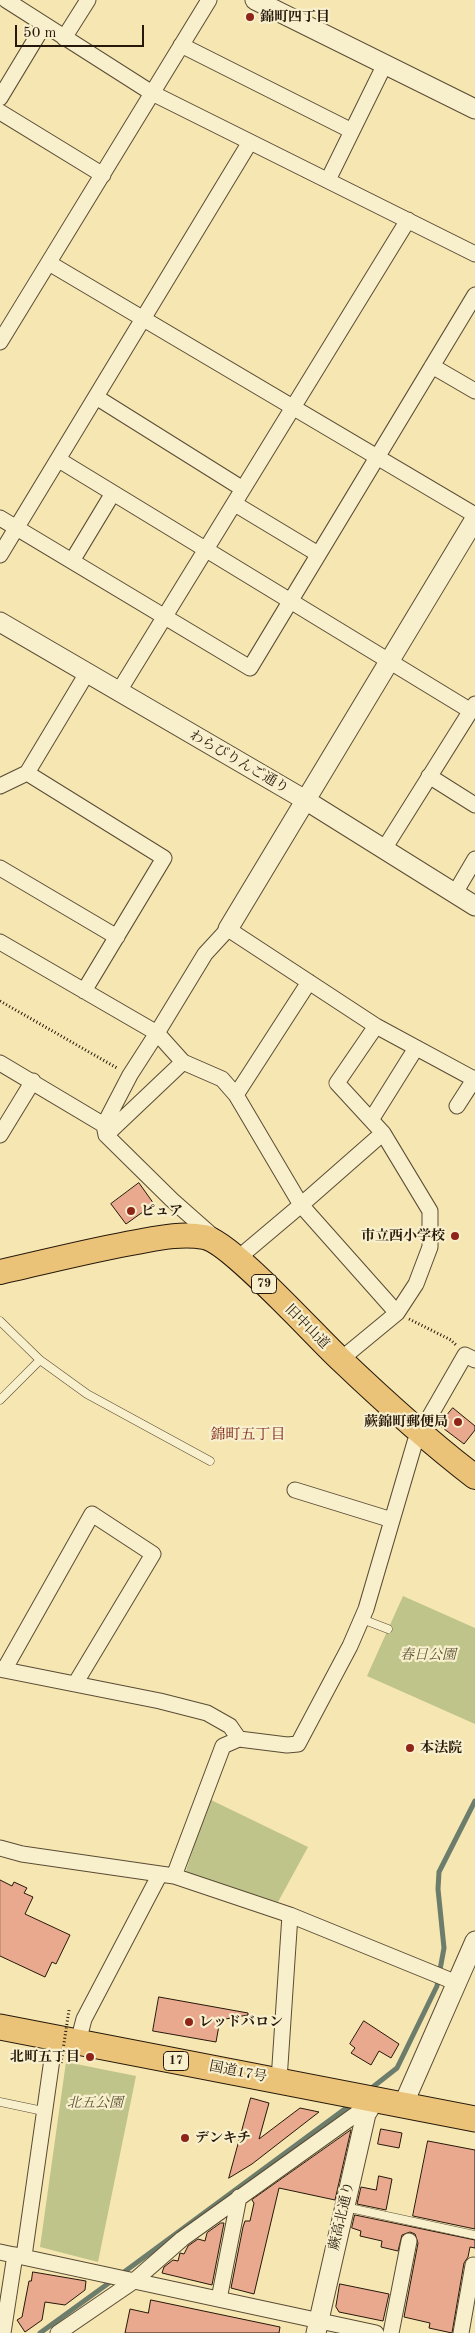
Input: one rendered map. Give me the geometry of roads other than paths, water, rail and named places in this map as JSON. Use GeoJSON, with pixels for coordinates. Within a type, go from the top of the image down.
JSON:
{"type":"FeatureCollection","features":[{"type":"Feature","properties":{"kind":"highway","name":"国道17号"},"geometry":{"type":"LineString","coordinates":[[0,2027],[475,2119]]}},
{"type":"Feature","properties":{"kind":"main road","name":"旧中山道"},"geometry":{"type":"LineString","coordinates":[[0,1272],[112,1247],[172,1236],[207,1237],[229,1252],[340,1360],[420,1432],[475,1477]]}},
{"type":"Feature","properties":{"kind":"street"},"geometry":{"type":"LineString","coordinates":[[64,38],[88,0]]}},
{"type":"Feature","properties":{"kind":"street"},"geometry":{"type":"LineString","coordinates":[[0,342],[209,0]]}},
{"type":"Feature","properties":{"kind":"street"},"geometry":{"type":"LineString","coordinates":[[255,0],[475,109]]}},
{"type":"Feature","properties":{"kind":"street"},"geometry":{"type":"LineString","coordinates":[[12,1],[44,25],[152,93],[475,254]]}},
{"type":"Feature","properties":{"kind":"street"},"geometry":{"type":"LineString","coordinates":[[0,98],[44,25]]}},
{"type":"Feature","properties":{"kind":"street"},"geometry":{"type":"LineString","coordinates":[[181,46],[352,131]]}},
{"type":"Feature","properties":{"kind":"street"},"geometry":{"type":"LineString","coordinates":[[328,180],[385,64]]}},
{"type":"Feature","properties":{"kind":"street"},"geometry":{"type":"LineString","coordinates":[[0,112],[103,175]]}},
{"type":"Feature","properties":{"kind":"street"},"geometry":{"type":"LineString","coordinates":[[0,556],[250,142]]}},
{"type":"Feature","properties":{"kind":"street"},"geometry":{"type":"LineString","coordinates":[[119,691],[408,220]]}},
{"type":"Feature","properties":{"kind":"street"},"geometry":{"type":"LineString","coordinates":[[49,263],[475,515]]}},
{"type":"Feature","properties":{"kind":"street"},"geometry":{"type":"LineString","coordinates":[[0,518],[250,668],[475,294]]}},
{"type":"Feature","properties":{"kind":"street"},"geometry":{"type":"LineString","coordinates":[[432,366],[475,391]]}},
{"type":"Feature","properties":{"kind":"street"},"geometry":{"type":"LineString","coordinates":[[96,397],[243,490]]}},
{"type":"Feature","properties":{"kind":"street"},"geometry":{"type":"LineString","coordinates":[[59,460],[390,662],[473,707],[384,849]]}},
{"type":"Feature","properties":{"kind":"street"},"geometry":{"type":"LineString","coordinates":[[72,561],[114,493]]}},
{"type":"Feature","properties":{"kind":"street"},"geometry":{"type":"LineString","coordinates":[[235,504],[318,554]]}},
{"type":"Feature","properties":{"kind":"street"},"geometry":{"type":"LineString","coordinates":[[105,1130],[130,1076],[205,954],[228,929],[307,802],[475,519]]}},
{"type":"Feature","properties":{"kind":"street","name":"わらびりんご通り"},"geometry":{"type":"LineString","coordinates":[[0,622],[307,802],[475,906]]}},
{"type":"Feature","properties":{"kind":"street"},"geometry":{"type":"LineString","coordinates":[[0,786],[27,773],[87,673]]}},
{"type":"Feature","properties":{"kind":"street"},"geometry":{"type":"LineString","coordinates":[[27,773],[164,858],[84,991]]}},
{"type":"Feature","properties":{"kind":"street"},"geometry":{"type":"LineString","coordinates":[[429,776],[475,805]]}},
{"type":"Feature","properties":{"kind":"street"},"geometry":{"type":"LineString","coordinates":[[455,893],[475,859]]}},
{"type":"Feature","properties":{"kind":"street"},"geometry":{"type":"LineString","coordinates":[[0,868],[117,937]]}},
{"type":"Feature","properties":{"kind":"street"},"geometry":{"type":"LineString","coordinates":[[228,929],[376,1026],[475,1078],[457,1106]]}},
{"type":"Feature","properties":{"kind":"street"},"geometry":{"type":"LineString","coordinates":[[0,942],[157,1033],[183,1062],[222,1079],[236,1095],[300,1205],[397,1313]]}},
{"type":"Feature","properties":{"kind":"street"},"geometry":{"type":"LineString","coordinates":[[236,1095],[309,982]]}},
{"type":"Feature","properties":{"kind":"street"},"geometry":{"type":"LineString","coordinates":[[340,1360],[397,1313],[416,1284],[430,1247],[430,1211],[383,1133],[337,1083],[376,1026]]}},
{"type":"Feature","properties":{"kind":"street"},"geometry":{"type":"LineString","coordinates":[[371,1120],[416,1048]]}},
{"type":"Feature","properties":{"kind":"street"},"geometry":{"type":"LineString","coordinates":[[0,1062],[33,1081],[105,1130],[229,1252],[300,1205],[383,1133]]}},
{"type":"Feature","properties":{"kind":"street"},"geometry":{"type":"LineString","coordinates":[[105,1130],[183,1062]]}},
{"type":"Feature","properties":{"kind":"street"},"geometry":{"type":"LineString","coordinates":[[0,1135],[33,1081]]}},
{"type":"Feature","properties":{"kind":"street"},"geometry":{"type":"LineString","coordinates":[[3,2333],[13,2254],[44,2111],[66,2040],[84,2019],[167,1875],[223,1746],[240,1739],[287,1745],[298,1744],[350,1646],[362,1619],[414,1442],[470,1358]]}},
{"type":"Feature","properties":{"kind":"street"},"geometry":{"type":"LineString","coordinates":[[295,1490],[392,1520]]}},
{"type":"Feature","properties":{"kind":"street"},"geometry":{"type":"LineString","coordinates":[[75,1684],[153,1554],[92,1514],[2,1670],[207,1713],[230,1726],[240,1739]]}},
{"type":"Feature","properties":{"kind":"street"},"geometry":{"type":"LineString","coordinates":[[0,1848],[22,1854],[167,1875],[290,1915],[452,1981]]}},
{"type":"Feature","properties":{"kind":"street"},"geometry":{"type":"LineString","coordinates":[[279,2080],[290,1915]]}},
{"type":"Feature","properties":{"kind":"street"},"geometry":{"type":"LineString","coordinates":[[403,2105],[452,1981],[475,1941]]}},
{"type":"Feature","properties":{"kind":"street"},"geometry":{"type":"LineString","coordinates":[[58,2333],[131,2280],[365,2099]]}},
{"type":"Feature","properties":{"kind":"street","name":"蕨高北通り"},"geometry":{"type":"LineString","coordinates":[[317,2327],[366,2114],[365,2099]]}},
{"type":"Feature","properties":{"kind":"street"},"geometry":{"type":"LineString","coordinates":[[219,2299],[239,2197]]}},
{"type":"Feature","properties":{"kind":"street"},"geometry":{"type":"LineString","coordinates":[[390,2333],[410,2241]]}},
{"type":"Feature","properties":{"kind":"street"},"geometry":{"type":"LineString","coordinates":[[13,2254],[219,2299],[317,2327],[376,2333]]}},
{"type":"Feature","properties":{"kind":"street"},"geometry":{"type":"LineString","coordinates":[[461,2333],[473,2265]]}},
{"type":"Feature","properties":{"kind":"lane"},"geometry":{"type":"LineString","coordinates":[[0,1321],[40,1360],[87,1394],[210,1461]]}},
{"type":"Feature","properties":{"kind":"lane"},"geometry":{"type":"LineString","coordinates":[[0,1400],[40,1360]]}},
{"type":"Feature","properties":{"kind":"lane"},"geometry":{"type":"LineString","coordinates":[[362,1619],[388,1629]]}},
{"type":"Feature","properties":{"kind":"lane"},"geometry":{"type":"LineString","coordinates":[[0,2102],[44,2111]]}},
{"type":"Feature","properties":{"kind":"lane"},"geometry":{"type":"LineString","coordinates":[[344,2207],[475,2235]]}},
{"type":"Feature","properties":{"kind":"waterway"},"geometry":{"type":"LineString","coordinates":[[369,2090],[397,2068],[437,1986],[444,1948],[438,1889],[439,1872],[475,1801]]}},
{"type":"Feature","properties":{"kind":"waterway"},"geometry":{"type":"LineString","coordinates":[[120,2275],[353,2103]]}},
{"type":"Feature","properties":{"kind":"waterway"},"geometry":{"type":"LineString","coordinates":[[40,2333],[113,2280]]}},
{"type":"Feature","properties":{"kind":"place","name":"錦町四丁目"},"geometry":{"type":"Point","coordinates":[250,17]}},
{"type":"Feature","properties":{"kind":"place","name":"ピュア"},"geometry":{"type":"Point","coordinates":[131,1211]}},
{"type":"Feature","properties":{"kind":"place","name":"市立西小学校"},"geometry":{"type":"Point","coordinates":[455,1236]}},
{"type":"Feature","properties":{"kind":"place","name":"蕨錦町郵便局"},"geometry":{"type":"Point","coordinates":[458,1422]}},
{"type":"Feature","properties":{"kind":"place","name":"本法院"},"geometry":{"type":"Point","coordinates":[410,1748]}},
{"type":"Feature","properties":{"kind":"place","name":"レッドバロン"},"geometry":{"type":"Point","coordinates":[189,2022]}},
{"type":"Feature","properties":{"kind":"place","name":"北町五丁目"},"geometry":{"type":"Point","coordinates":[90,2057]}},
{"type":"Feature","properties":{"kind":"place","name":"デンキチ"},"geometry":{"type":"Point","coordinates":[185,2138]}},
{"type":"Feature","properties":{"kind":"district","name":"錦町五丁目"},"geometry":{"type":"Point","coordinates":[248,1435]}},
{"type":"Feature","properties":{"kind":"park label","name":"春日公園"},"geometry":{"type":"Point","coordinates":[428,1655]}},
{"type":"Feature","properties":{"kind":"park label","name":"北五公園"},"geometry":{"type":"Point","coordinates":[95,2103]}}]}
